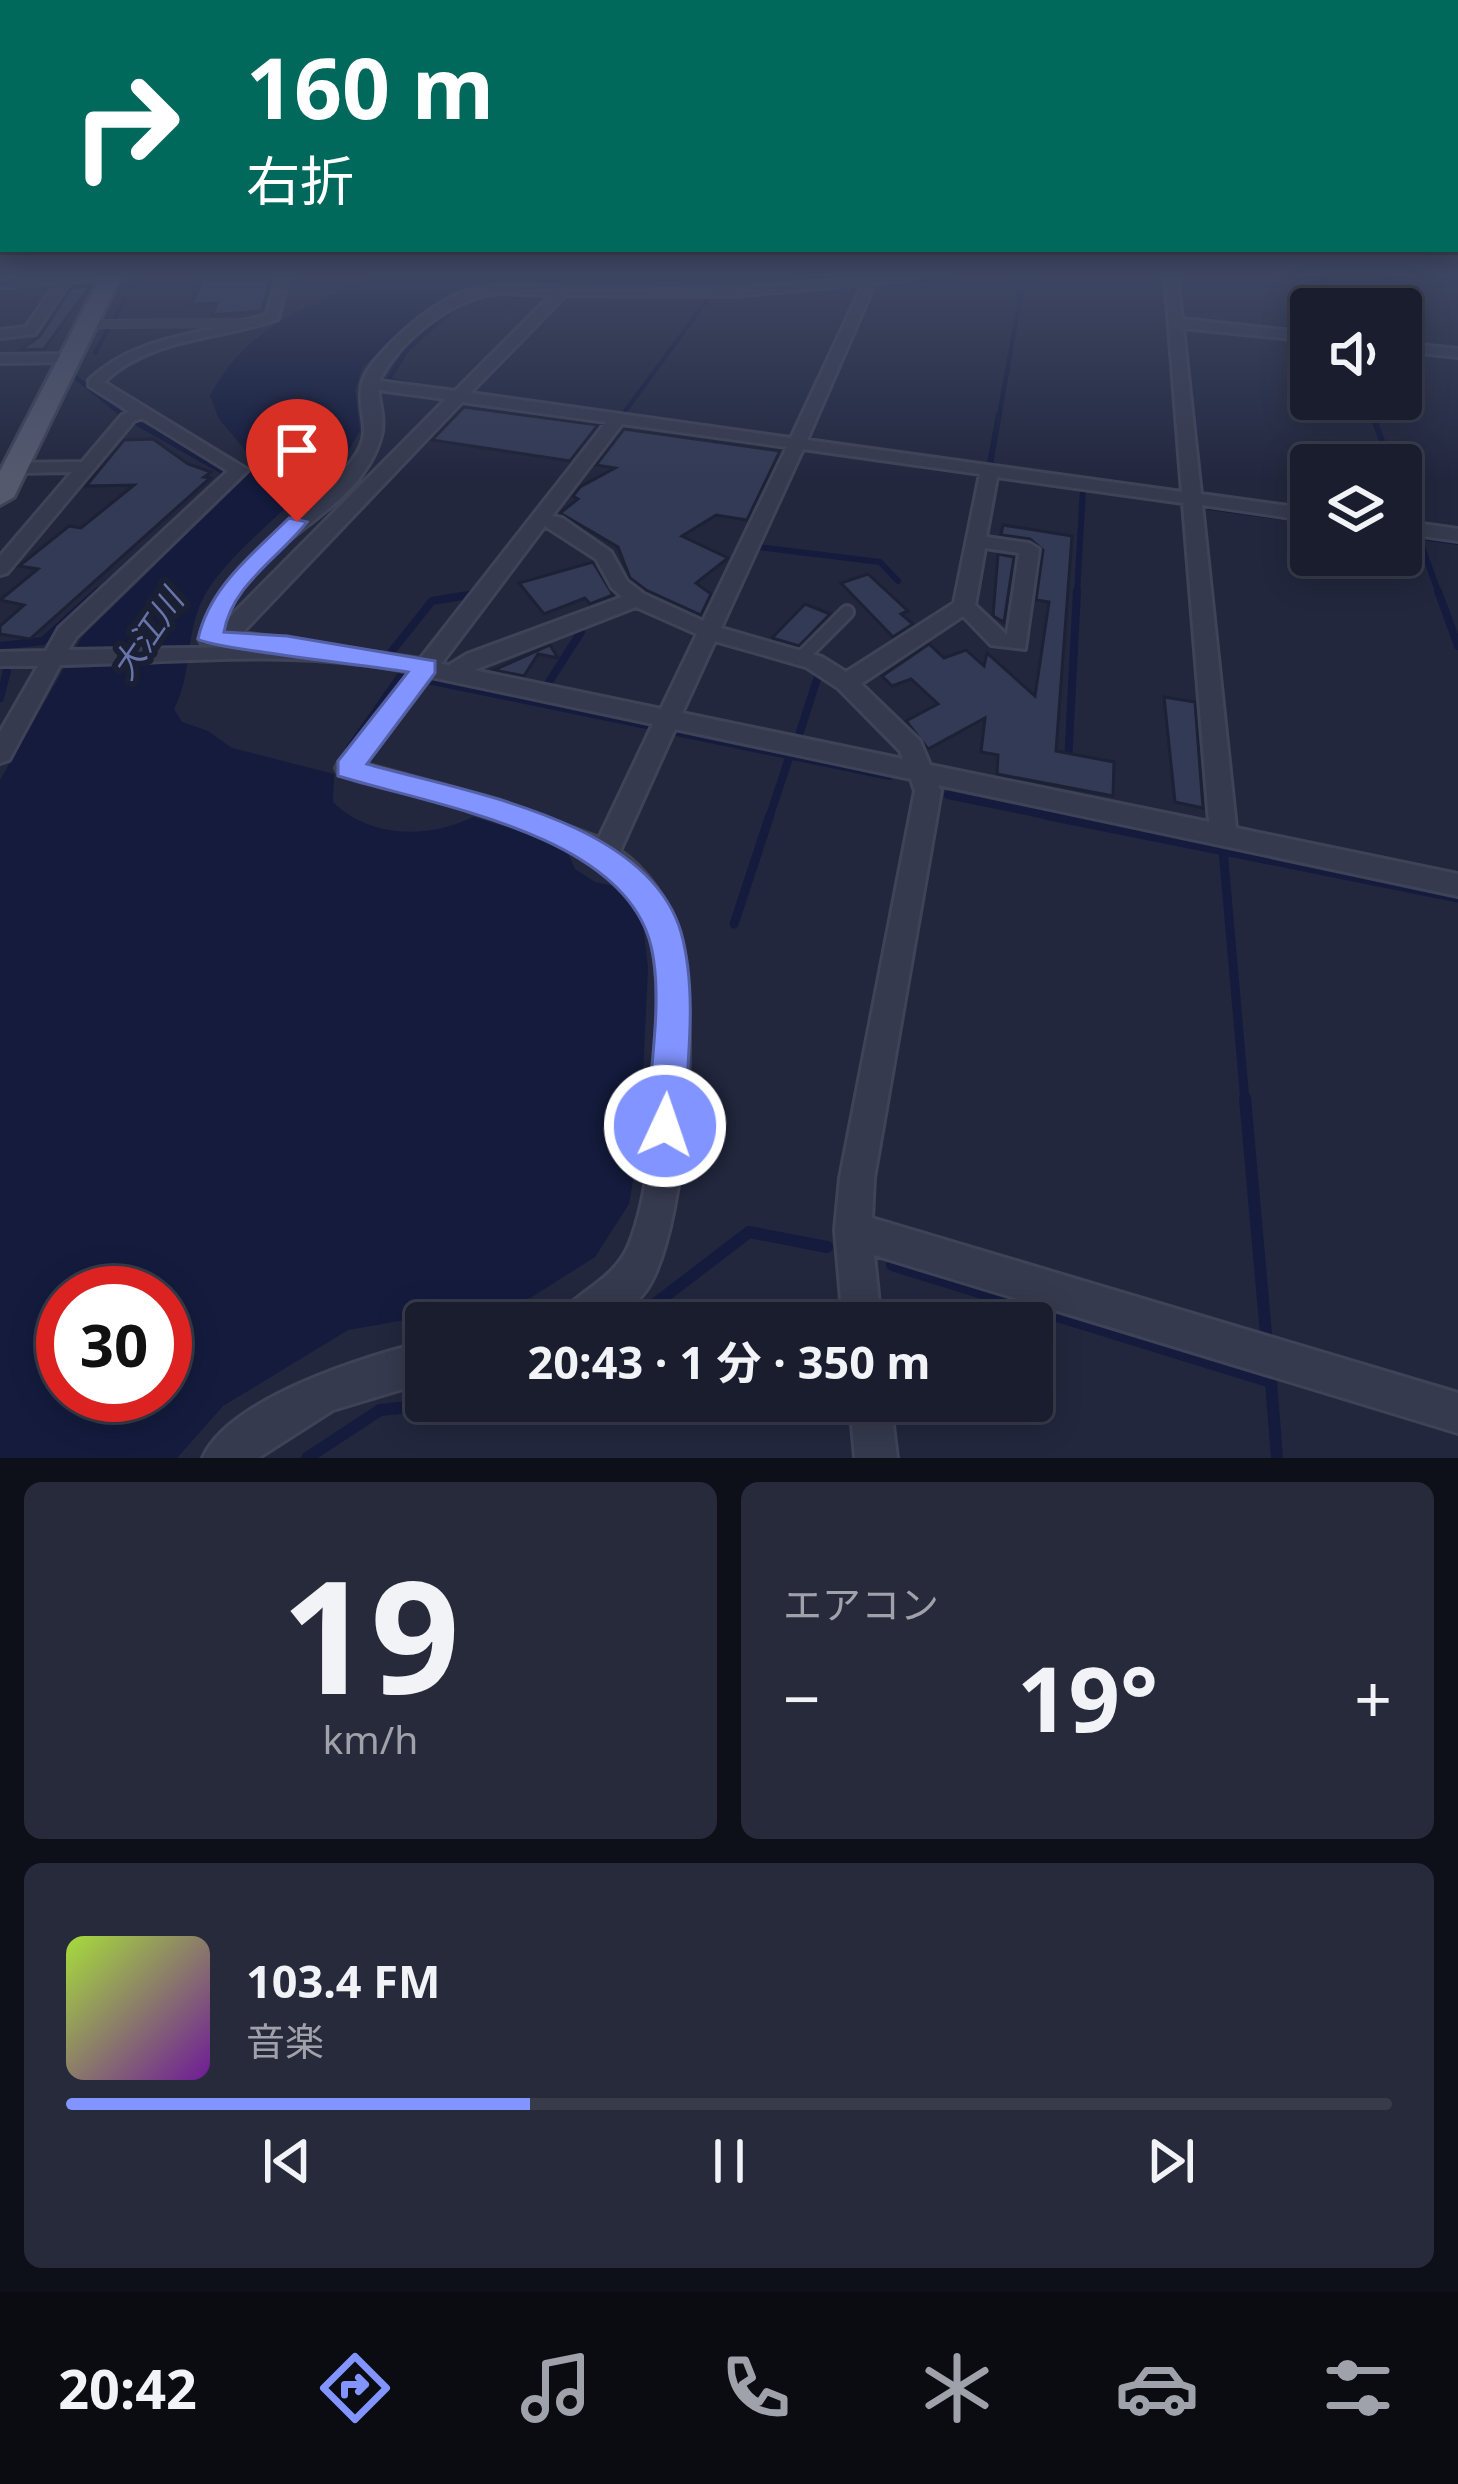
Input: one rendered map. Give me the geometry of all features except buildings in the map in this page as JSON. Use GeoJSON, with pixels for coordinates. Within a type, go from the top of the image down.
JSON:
{"type":"FeatureCollection","features":[{"type":"Feature","properties":{"kind":"main road"},"geometry":{"type":"LineString","coordinates":[[0,497],[10,467],[77,344]]}},
{"type":"Feature","properties":{"kind":"street"},"geometry":{"type":"LineString","coordinates":[[0,754],[68,633],[236,478],[239,470],[94,383],[120,356],[170,344]]}},
{"type":"Feature","properties":{"kind":"street"},"geometry":{"type":"LineString","coordinates":[[399,344],[384,357],[370,384],[374,431],[360,461],[265,553],[215,613],[210,639],[440,670],[1458,885]]}},
{"type":"Feature","properties":{"kind":"street"},"geometry":{"type":"LineString","coordinates":[[235,639],[229,630],[234,622],[509,344]]}},
{"type":"Feature","properties":{"kind":"street"},"geometry":{"type":"LineString","coordinates":[[604,854],[842,344]]}},
{"type":"Feature","properties":{"kind":"street"},"geometry":{"type":"LineString","coordinates":[[1177,344],[1224,837]]}},
{"type":"Feature","properties":{"kind":"street"},"geometry":{"type":"LineString","coordinates":[[1422,349],[1458,353]]}},
{"type":"Feature","properties":{"kind":"street"},"geometry":{"type":"LineString","coordinates":[[4,362],[70,358]]}},
{"type":"Feature","properties":{"kind":"street"},"geometry":{"type":"LineString","coordinates":[[370,384],[1290,511]]}},
{"type":"Feature","properties":{"kind":"street"},"geometry":{"type":"LineString","coordinates":[[0,569],[128,418],[141,413]]}},
{"type":"Feature","properties":{"kind":"street"},"geometry":{"type":"LineString","coordinates":[[605,1302],[638,1269],[660,1207],[672,1004],[664,931],[639,886],[604,854],[571,836],[348,768],[440,670],[541,519],[617,419]]}},
{"type":"Feature","properties":{"kind":"street"},"geometry":{"type":"LineString","coordinates":[[10,467],[87,467]]}},
{"type":"Feature","properties":{"kind":"street"},"geometry":{"type":"LineString","coordinates":[[846,683],[964,606],[989,471]]}},
{"type":"Feature","properties":{"kind":"street"},"geometry":{"type":"LineString","coordinates":[[541,519],[555,522],[604,556],[619,584],[637,599],[710,632],[801,658],[846,683],[911,747],[928,791],[857,1178],[853,1230],[860,1302]]}},
{"type":"Feature","properties":{"kind":"street"},"geometry":{"type":"LineString","coordinates":[[1422,530],[1458,535]]}},
{"type":"Feature","properties":{"kind":"street"},"geometry":{"type":"LineString","coordinates":[[964,606],[999,640],[1018,644],[1029,549],[976,541]]}},
{"type":"Feature","properties":{"kind":"street"},"geometry":{"type":"LineString","coordinates":[[440,670],[637,599]]}},
{"type":"Feature","properties":{"kind":"street"},"geometry":{"type":"LineString","coordinates":[[0,658],[331,653]]}},
{"type":"Feature","properties":{"kind":"street"},"geometry":{"type":"LineString","coordinates":[[853,1230],[1458,1413]]}},
{"type":"Feature","properties":{"kind":"street"},"geometry":{"type":"LineString","coordinates":[[224,1458],[282,1413],[352,1377],[405,1366]]}},
{"type":"Feature","properties":{"kind":"street"},"geometry":{"type":"LineString","coordinates":[[872,1422],[876,1458]]}},
{"type":"Feature","properties":{"kind":"lane"},"geometry":{"type":"LineString","coordinates":[[801,658],[847,612]]}},
{"type":"Feature","properties":{"kind":"water","name":"大江川"},"geometry":{"type":"Polygon","coordinates":[[[251,344],[389,344],[363,366],[355,390],[360,431],[347,453],[252,540],[206,593],[194,622],[184,682],[174,709],[182,722],[208,731],[232,748],[334,774],[333,802],[364,823],[419,831],[473,817],[564,844],[575,869],[595,882],[620,887],[641,907],[648,968],[640,1140],[629,1204],[595,1257],[530,1298],[405,1302],[405,1320],[348,1330],[223,1406],[177,1458],[0,1458],[0,780],[82,637],[258,465],[219,419],[210,396],[251,344]]]}},
{"type":"Feature","properties":{"kind":"waterway"},"geometry":{"type":"LineString","coordinates":[[95,353],[100,344]]}},
{"type":"Feature","properties":{"kind":"waterway"},"geometry":{"type":"LineString","coordinates":[[414,344],[388,380],[453,392]]}},
{"type":"Feature","properties":{"kind":"waterway"},"geometry":{"type":"LineString","coordinates":[[631,417],[623,414],[675,344]]}},
{"type":"Feature","properties":{"kind":"waterway"},"geometry":{"type":"LineString","coordinates":[[999,417],[1012,344]]}},
{"type":"Feature","properties":{"kind":"waterway"},"geometry":{"type":"LineString","coordinates":[[74,376],[125,417]]}},
{"type":"Feature","properties":{"kind":"waterway"},"geometry":{"type":"LineString","coordinates":[[999,414],[990,464],[1006,470]]}},
{"type":"Feature","properties":{"kind":"waterway"},"geometry":{"type":"LineString","coordinates":[[132,420],[224,472],[220,479]]}},
{"type":"Feature","properties":{"kind":"waterway"},"geometry":{"type":"LineString","coordinates":[[552,491],[606,420]]}},
{"type":"Feature","properties":{"kind":"waterway"},"geometry":{"type":"LineString","coordinates":[[1374,420],[1383,444]]}},
{"type":"Feature","properties":{"kind":"waterway"},"geometry":{"type":"LineString","coordinates":[[921,466],[980,474]]}},
{"type":"Feature","properties":{"kind":"waterway"},"geometry":{"type":"LineString","coordinates":[[1077,594],[1083,488]]}},
{"type":"Feature","properties":{"kind":"waterway"},"geometry":{"type":"LineString","coordinates":[[1202,506],[1290,518]]}},
{"type":"Feature","properties":{"kind":"waterway"},"geometry":{"type":"LineString","coordinates":[[95,594],[178,518]]}},
{"type":"Feature","properties":{"kind":"waterway"},"geometry":{"type":"LineString","coordinates":[[1422,537],[1458,542]]}},
{"type":"Feature","properties":{"kind":"waterway"},"geometry":{"type":"LineString","coordinates":[[761,539],[758,547],[880,562],[898,581]]}},
{"type":"Feature","properties":{"kind":"waterway"},"geometry":{"type":"LineString","coordinates":[[1422,547],[1439,594]]}},
{"type":"Feature","properties":{"kind":"waterway"},"geometry":{"type":"LineString","coordinates":[[0,646],[43,641],[98,591]]}},
{"type":"Feature","properties":{"kind":"waterway"},"geometry":{"type":"LineString","coordinates":[[1068,763],[1077,591]]}},
{"type":"Feature","properties":{"kind":"waterway"},"geometry":{"type":"LineString","coordinates":[[1438,591],[1458,646]]}},
{"type":"Feature","properties":{"kind":"waterway"},"geometry":{"type":"LineString","coordinates":[[392,651],[432,601],[474,594]]}},
{"type":"Feature","properties":{"kind":"waterway"},"geometry":{"type":"LineString","coordinates":[[549,682],[581,632]]}},
{"type":"Feature","properties":{"kind":"waterway"},"geometry":{"type":"LineString","coordinates":[[0,698],[7,671]]}},
{"type":"Feature","properties":{"kind":"waterway"},"geometry":{"type":"LineString","coordinates":[[350,748],[404,671]]}},
{"type":"Feature","properties":{"kind":"waterway"},"geometry":{"type":"LineString","coordinates":[[800,732],[818,676]]}},
{"type":"Feature","properties":{"kind":"waterway"},"geometry":{"type":"LineString","coordinates":[[423,679],[656,727]]}},
{"type":"Feature","properties":{"kind":"waterway"},"geometry":{"type":"LineString","coordinates":[[672,731],[790,755]]}},
{"type":"Feature","properties":{"kind":"waterway"},"geometry":{"type":"LineString","coordinates":[[770,815],[790,755]]}},
{"type":"Feature","properties":{"kind":"waterway"},"geometry":{"type":"LineString","coordinates":[[790,755],[889,776]]}},
{"type":"Feature","properties":{"kind":"waterway"},"geometry":{"type":"LineString","coordinates":[[948,795],[1060,818]]}},
{"type":"Feature","properties":{"kind":"waterway"},"geometry":{"type":"LineString","coordinates":[[734,924],[770,815]]}},
{"type":"Feature","properties":{"kind":"waterway"},"geometry":{"type":"LineString","coordinates":[[1045,815],[1223,851]]}},
{"type":"Feature","properties":{"kind":"waterway"},"geometry":{"type":"LineString","coordinates":[[1223,851],[1458,898]]}},
{"type":"Feature","properties":{"kind":"waterway"},"geometry":{"type":"LineString","coordinates":[[1223,851],[1245,1101]]}},
{"type":"Feature","properties":{"kind":"waterway"},"geometry":{"type":"LineString","coordinates":[[1245,1098],[1266,1334]]}},
{"type":"Feature","properties":{"kind":"waterway"},"geometry":{"type":"LineString","coordinates":[[657,1302],[749,1232],[827,1247]]}},
{"type":"Feature","properties":{"kind":"waterway"},"geometry":{"type":"LineString","coordinates":[[892,1265],[1271,1382],[1277,1458]]}},
{"type":"Feature","properties":{"kind":"waterway"},"geometry":{"type":"LineString","coordinates":[[307,1458],[380,1410],[405,1408]]}},
{"type":"Feature","properties":{"kind":"route"},"geometry":{"type":"LineString","coordinates":[[297,522],[234,586],[215,613],[210,639],[287,644],[426,667],[348,768],[571,836],[623,868],[654,908],[664,931],[672,1004],[665,1126]]}}]}
